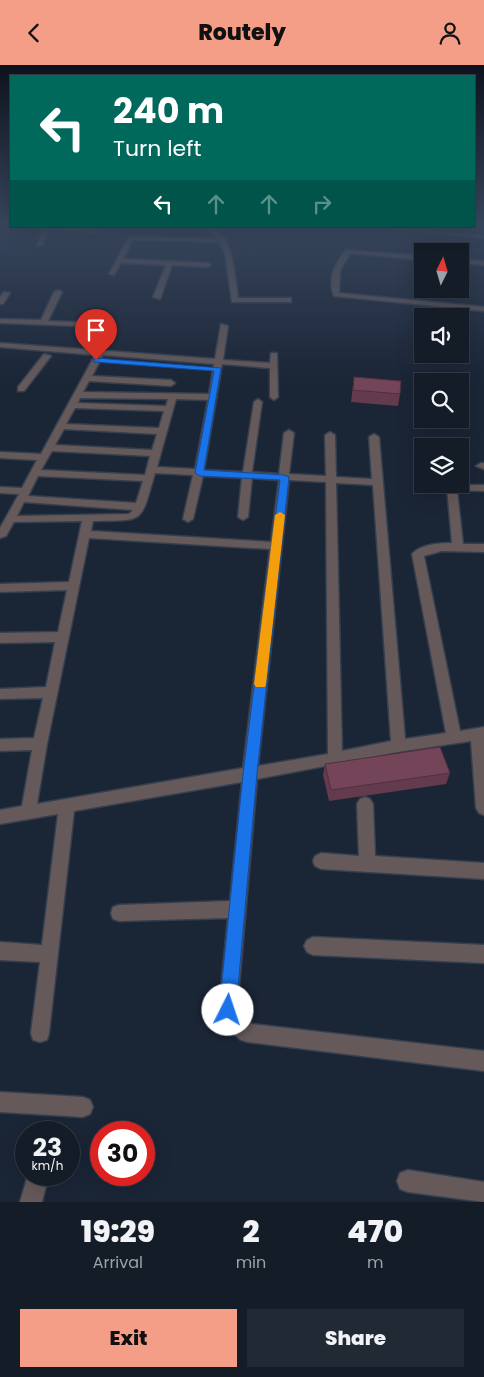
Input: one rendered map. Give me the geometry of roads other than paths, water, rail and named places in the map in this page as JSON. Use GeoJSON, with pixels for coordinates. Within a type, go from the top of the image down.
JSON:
{"type":"FeatureCollection","features":[{"type":"Feature","properties":{"kind":"street"},"geometry":{"type":"LineString","coordinates":[[157,297],[165,276]]}},
{"type":"Feature","properties":{"kind":"street"},"geometry":{"type":"LineString","coordinates":[[231,276],[235,300],[288,300]]}},
{"type":"Feature","properties":{"kind":"street"},"geometry":{"type":"LineString","coordinates":[[336,276],[334,287],[336,295],[484,309]]}},
{"type":"Feature","properties":{"kind":"street"},"geometry":{"type":"LineString","coordinates":[[43,323],[58,292]]}},
{"type":"Feature","properties":{"kind":"street"},"geometry":{"type":"LineString","coordinates":[[0,301],[6,293]]}},
{"type":"Feature","properties":{"kind":"street"},"geometry":{"type":"LineString","coordinates":[[0,321],[101,325]]}},
{"type":"Feature","properties":{"kind":"street"},"geometry":{"type":"LineString","coordinates":[[188,519],[200,473],[214,397],[224,326]]}},
{"type":"Feature","properties":{"kind":"street"},"geometry":{"type":"LineString","coordinates":[[0,345],[98,357],[218,366],[274,365]]}},
{"type":"Feature","properties":{"kind":"street"},"geometry":{"type":"LineString","coordinates":[[0,353],[98,357]]}},
{"type":"Feature","properties":{"kind":"street"},"geometry":{"type":"LineString","coordinates":[[274,355],[274,397]]}},
{"type":"Feature","properties":{"kind":"street"},"geometry":{"type":"LineString","coordinates":[[22,389],[47,356]]}},
{"type":"Feature","properties":{"kind":"street"},"geometry":{"type":"LineString","coordinates":[[0,534],[2,534],[24,495],[98,357]]}},
{"type":"Feature","properties":{"kind":"street"},"geometry":{"type":"LineString","coordinates":[[87,378],[171,383]]}},
{"type":"Feature","properties":{"kind":"street"},"geometry":{"type":"LineString","coordinates":[[78,395],[214,397]]}},
{"type":"Feature","properties":{"kind":"street"},"geometry":{"type":"LineString","coordinates":[[10,519],[88,519],[131,517],[135,515],[140,507],[148,474],[173,396]]}},
{"type":"Feature","properties":{"kind":"street"},"geometry":{"type":"LineString","coordinates":[[243,517],[258,402]]}},
{"type":"Feature","properties":{"kind":"street"},"geometry":{"type":"LineString","coordinates":[[72,405],[169,409]]}},
{"type":"Feature","properties":{"kind":"street"},"geometry":{"type":"LineString","coordinates":[[61,426],[162,431]]}},
{"type":"Feature","properties":{"kind":"street"},"geometry":{"type":"LineString","coordinates":[[290,433],[250,774],[228,1010],[234,1021],[248,1033],[484,1061]]}},
{"type":"Feature","properties":{"kind":"street"},"geometry":{"type":"LineString","coordinates":[[330,435],[335,759]]}},
{"type":"Feature","properties":{"kind":"street"},"geometry":{"type":"LineString","coordinates":[[374,437],[398,745]]}},
{"type":"Feature","properties":{"kind":"street"},"geometry":{"type":"LineString","coordinates":[[0,455],[155,453]]}},
{"type":"Feature","properties":{"kind":"street"},"geometry":{"type":"LineString","coordinates":[[36,473],[200,473],[378,483]]}},
{"type":"Feature","properties":{"kind":"street"},"geometry":{"type":"LineString","coordinates":[[458,548],[452,487],[484,488]]}},
{"type":"Feature","properties":{"kind":"street"},"geometry":{"type":"LineString","coordinates":[[0,490],[24,495],[140,507]]}},
{"type":"Feature","properties":{"kind":"street"},"geometry":{"type":"LineString","coordinates":[[28,813],[40,744],[88,519]]}},
{"type":"Feature","properties":{"kind":"street"},"geometry":{"type":"LineString","coordinates":[[85,534],[276,546]]}},
{"type":"Feature","properties":{"kind":"street"},"geometry":{"type":"LineString","coordinates":[[454,737],[418,554],[430,549],[484,548]]}},
{"type":"Feature","properties":{"kind":"street"},"geometry":{"type":"LineString","coordinates":[[0,588],[74,586]]}},
{"type":"Feature","properties":{"kind":"street"},"geometry":{"type":"LineString","coordinates":[[0,639],[63,637]]}},
{"type":"Feature","properties":{"kind":"street"},"geometry":{"type":"LineString","coordinates":[[0,694],[51,692]]}},
{"type":"Feature","properties":{"kind":"street"},"geometry":{"type":"LineString","coordinates":[[0,817],[335,759],[398,745],[480,733],[484,808]]}},
{"type":"Feature","properties":{"kind":"street"},"geometry":{"type":"LineString","coordinates":[[0,745],[40,744]]}},
{"type":"Feature","properties":{"kind":"street"},"geometry":{"type":"LineString","coordinates":[[365,804],[367,864]]}},
{"type":"Feature","properties":{"kind":"street"},"geometry":{"type":"LineString","coordinates":[[40,1033],[67,806]]}},
{"type":"Feature","properties":{"kind":"street"},"geometry":{"type":"LineString","coordinates":[[321,861],[484,871]]}},
{"type":"Feature","properties":{"kind":"street"},"geometry":{"type":"LineString","coordinates":[[119,913],[237,909]]}},
{"type":"Feature","properties":{"kind":"street"},"geometry":{"type":"LineString","coordinates":[[313,946],[484,954]]}},
{"type":"Feature","properties":{"kind":"street"},"geometry":{"type":"LineString","coordinates":[[0,951],[50,954]]}},
{"type":"Feature","properties":{"kind":"street"},"geometry":{"type":"LineString","coordinates":[[0,1102],[82,1107]]}},
{"type":"Feature","properties":{"kind":"street"},"geometry":{"type":"LineString","coordinates":[[408,1181],[484,1193]]}}]}
